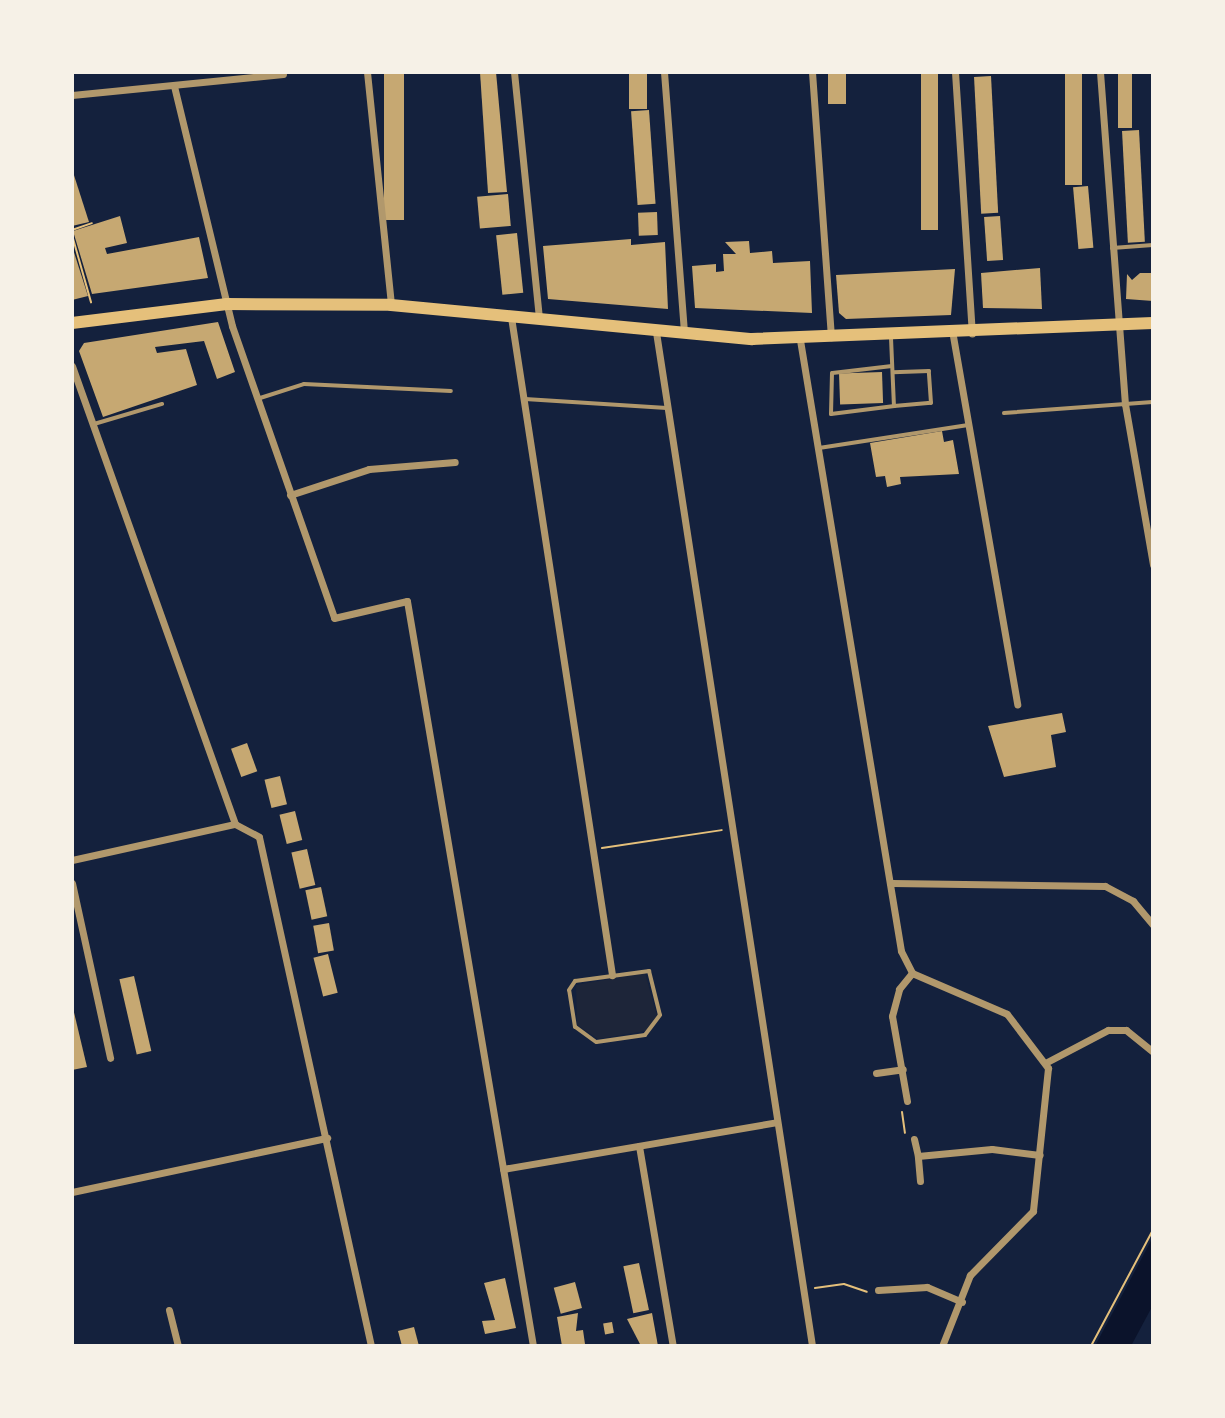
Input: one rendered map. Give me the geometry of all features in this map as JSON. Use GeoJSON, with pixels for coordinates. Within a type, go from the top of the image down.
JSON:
{"type":"FeatureCollection","features":[{"type":"Feature","properties":{"kind":"main road"},"geometry":{"type":"LineString","coordinates":[[72,323],[138,309],[227,304],[391,305],[684,335],[800,340],[953,336],[1153,323]]}},
{"type":"Feature","properties":{"kind":"street"},"geometry":{"type":"LineString","coordinates":[[367,72],[391,305]]}},
{"type":"Feature","properties":{"kind":"street"},"geometry":{"type":"LineString","coordinates":[[514,72],[539,319]]}},
{"type":"Feature","properties":{"kind":"street"},"geometry":{"type":"LineString","coordinates":[[664,72],[684,335]]}},
{"type":"Feature","properties":{"kind":"street"},"geometry":{"type":"LineString","coordinates":[[812,72],[831,340]]}},
{"type":"Feature","properties":{"kind":"street"},"geometry":{"type":"LineString","coordinates":[[955,72],[973,335]]}},
{"type":"Feature","properties":{"kind":"street"},"geometry":{"type":"LineString","coordinates":[[1100,72],[1125,404],[1153,565]]}},
{"type":"Feature","properties":{"kind":"street"},"geometry":{"type":"LineString","coordinates":[[72,95],[283,74]]}},
{"type":"Feature","properties":{"kind":"street"},"geometry":{"type":"LineString","coordinates":[[174,86],[227,304],[334,618],[407,601],[533,1346]]}},
{"type":"Feature","properties":{"kind":"street"},"geometry":{"type":"LineString","coordinates":[[511,316],[612,975]]}},
{"type":"Feature","properties":{"kind":"street"},"geometry":{"type":"LineString","coordinates":[[656,332],[812,1346]]}},
{"type":"Feature","properties":{"kind":"street"},"geometry":{"type":"LineString","coordinates":[[953,336],[1017,704]]}},
{"type":"Feature","properties":{"kind":"street"},"geometry":{"type":"LineString","coordinates":[[800,340],[892,883],[894,925],[912,973],[1007,1014],[1047,1062],[1051,1086],[1033,1211],[970,1275],[962,1302],[942,1346]]}},
{"type":"Feature","properties":{"kind":"street"},"geometry":{"type":"LineString","coordinates":[[72,366],[235,824]]}},
{"type":"Feature","properties":{"kind":"street"},"geometry":{"type":"LineString","coordinates":[[290,495],[369,469],[455,462]]}},
{"type":"Feature","properties":{"kind":"street"},"geometry":{"type":"LineString","coordinates":[[72,860],[235,824],[255,832],[266,856],[371,1346]]}},
{"type":"Feature","properties":{"kind":"street"},"geometry":{"type":"LineString","coordinates":[[72,883],[110,1058]]}},
{"type":"Feature","properties":{"kind":"street"},"geometry":{"type":"LineString","coordinates":[[892,883],[1105,886],[1133,901],[1153,925]]}},
{"type":"Feature","properties":{"kind":"street"},"geometry":{"type":"LineString","coordinates":[[907,1101],[892,1016],[899,989],[912,973]]}},
{"type":"Feature","properties":{"kind":"street"},"geometry":{"type":"LineString","coordinates":[[1047,1062],[1108,1030],[1126,1030],[1153,1052]]}},
{"type":"Feature","properties":{"kind":"street"},"geometry":{"type":"LineString","coordinates":[[876,1073],[903,1069]]}},
{"type":"Feature","properties":{"kind":"street"},"geometry":{"type":"LineString","coordinates":[[503,1169],[777,1122]]}},
{"type":"Feature","properties":{"kind":"street"},"geometry":{"type":"LineString","coordinates":[[72,1192],[327,1138]]}},
{"type":"Feature","properties":{"kind":"street"},"geometry":{"type":"LineString","coordinates":[[914,1139],[920,1181]]}},
{"type":"Feature","properties":{"kind":"street"},"geometry":{"type":"LineString","coordinates":[[639,1146],[673,1346]]}},
{"type":"Feature","properties":{"kind":"street"},"geometry":{"type":"LineString","coordinates":[[918,1156],[992,1149],[1040,1155]]}},
{"type":"Feature","properties":{"kind":"street"},"geometry":{"type":"LineString","coordinates":[[878,1290],[927,1287],[962,1302]]}},
{"type":"Feature","properties":{"kind":"street"},"geometry":{"type":"LineString","coordinates":[[169,1310],[178,1346]]}},
{"type":"Feature","properties":{"kind":"lane"},"geometry":{"type":"LineString","coordinates":[[1112,248],[1153,245]]}},
{"type":"Feature","properties":{"kind":"lane"},"geometry":{"type":"LineString","coordinates":[[891,338],[894,406]]}},
{"type":"Feature","properties":{"kind":"lane"},"geometry":{"type":"LineString","coordinates":[[892,369],[929,371],[931,403],[894,406],[831,414],[832,373],[892,369]]}},
{"type":"Feature","properties":{"kind":"lane"},"geometry":{"type":"LineString","coordinates":[[257,399],[304,384],[451,391]]}},
{"type":"Feature","properties":{"kind":"lane"},"geometry":{"type":"LineString","coordinates":[[523,399],[667,408]]}},
{"type":"Feature","properties":{"kind":"lane"},"geometry":{"type":"LineString","coordinates":[[1004,413],[1153,402]]}},
{"type":"Feature","properties":{"kind":"lane"},"geometry":{"type":"LineString","coordinates":[[92,425],[162,404]]}},
{"type":"Feature","properties":{"kind":"lane"},"geometry":{"type":"LineString","coordinates":[[817,448],[968,425]]}},
{"type":"Feature","properties":{"kind":"lane"},"geometry":{"type":"LineString","coordinates":[[652,972],[660,1015],[645,1035],[596,1042],[574,1024],[569,987],[612,975],[652,972]]}},
{"type":"Feature","properties":{"kind":"path"},"geometry":{"type":"LineString","coordinates":[[72,230],[92,223]]}},
{"type":"Feature","properties":{"kind":"path"},"geometry":{"type":"LineString","coordinates":[[72,235],[91,302]]}},
{"type":"Feature","properties":{"kind":"path"},"geometry":{"type":"LineString","coordinates":[[593,849],[732,828]]}},
{"type":"Feature","properties":{"kind":"path"},"geometry":{"type":"LineString","coordinates":[[907,1101],[900,1102],[906,1140],[914,1139]]}},
{"type":"Feature","properties":{"kind":"path"},"geometry":{"type":"LineString","coordinates":[[1091,1346],[1153,1230]]}},
{"type":"Feature","properties":{"kind":"path"},"geometry":{"type":"LineString","coordinates":[[814,1288],[878,1290]]}},
{"type":"Feature","properties":{"kind":"shaded area"},"geometry":{"type":"Polygon","coordinates":[[[645,973],[657,1016],[646,1031],[598,1039],[577,1025],[576,985],[645,973]]]}},
{"type":"Feature","properties":{"kind":"shaded area"},"geometry":{"type":"Polygon","coordinates":[[[1153,1237],[1153,1305],[1131,1346],[1095,1346],[1153,1237]]]}},
{"type":"Feature","properties":{"kind":"building"},"geometry":{"type":"Polygon","coordinates":[[[384,72],[404,72],[404,220],[384,220],[384,72]]]}},
{"type":"Feature","properties":{"kind":"building"},"geometry":{"type":"Polygon","coordinates":[[[480,72],[496,72],[507,192],[488,193],[480,72]]]}},
{"type":"Feature","properties":{"kind":"building"},"geometry":{"type":"Polygon","coordinates":[[[629,72],[647,72],[647,109],[629,109],[629,72]]]}},
{"type":"Feature","properties":{"kind":"building"},"geometry":{"type":"Polygon","coordinates":[[[828,72],[846,72],[846,104],[828,104],[828,72]]]}},
{"type":"Feature","properties":{"kind":"building"},"geometry":{"type":"Polygon","coordinates":[[[921,72],[938,72],[938,230],[921,230],[921,72]]]}},
{"type":"Feature","properties":{"kind":"building"},"geometry":{"type":"Polygon","coordinates":[[[1065,72],[1082,72],[1082,185],[1065,185],[1065,72]]]}},
{"type":"Feature","properties":{"kind":"building"},"geometry":{"type":"Polygon","coordinates":[[[1118,72],[1132,72],[1132,128],[1118,128],[1118,72]]]}},
{"type":"Feature","properties":{"kind":"building"},"geometry":{"type":"Polygon","coordinates":[[[991,76],[998,213],[981,214],[974,77],[991,76]]]}},
{"type":"Feature","properties":{"kind":"building"},"geometry":{"type":"Polygon","coordinates":[[[649,110],[656,204],[638,205],[631,111],[649,110]]]}},
{"type":"Feature","properties":{"kind":"building"},"geometry":{"type":"Polygon","coordinates":[[[1139,130],[1145,242],[1128,243],[1122,131],[1139,130]]]}},
{"type":"Feature","properties":{"kind":"building"},"geometry":{"type":"Polygon","coordinates":[[[72,169],[89,222],[72,226],[72,169]]]}},
{"type":"Feature","properties":{"kind":"building"},"geometry":{"type":"Polygon","coordinates":[[[1088,186],[1093,248],[1078,249],[1073,187],[1088,186]]]}},
{"type":"Feature","properties":{"kind":"building"},"geometry":{"type":"Polygon","coordinates":[[[508,194],[511,226],[480,229],[477,197],[508,194]]]}},
{"type":"Feature","properties":{"kind":"building"},"geometry":{"type":"Polygon","coordinates":[[[657,212],[658,235],[639,236],[638,213],[657,212]]]}},
{"type":"Feature","properties":{"kind":"building"},"geometry":{"type":"Polygon","coordinates":[[[120,216],[127,243],[105,248],[107,254],[199,237],[208,278],[92,294],[73,231],[120,216]]]}},
{"type":"Feature","properties":{"kind":"building"},"geometry":{"type":"Polygon","coordinates":[[[1000,216],[1003,260],[987,261],[984,217],[1000,216]]]}},
{"type":"Feature","properties":{"kind":"building"},"geometry":{"type":"Polygon","coordinates":[[[517,233],[523,293],[502,295],[496,235],[517,233]]]}},
{"type":"Feature","properties":{"kind":"building"},"geometry":{"type":"Polygon","coordinates":[[[631,239],[631,245],[665,242],[668,309],[548,299],[543,246],[631,239]]]}},
{"type":"Feature","properties":{"kind":"building"},"geometry":{"type":"Polygon","coordinates":[[[749,241],[750,253],[772,251],[773,263],[810,261],[812,313],[695,308],[692,266],[716,264],[716,272],[724,271],[723,254],[736,254],[725,242],[749,241]]]}},
{"type":"Feature","properties":{"kind":"building"},"geometry":{"type":"Polygon","coordinates":[[[72,246],[88,296],[72,300],[72,246]]]}},
{"type":"Feature","properties":{"kind":"building"},"geometry":{"type":"Polygon","coordinates":[[[1040,268],[1042,309],[983,308],[981,273],[1040,268]]]}},
{"type":"Feature","properties":{"kind":"building"},"geometry":{"type":"Polygon","coordinates":[[[955,269],[951,315],[846,319],[839,313],[836,275],[955,269]]]}},
{"type":"Feature","properties":{"kind":"building"},"geometry":{"type":"Polygon","coordinates":[[[1140,273],[1153,273],[1153,301],[1126,299],[1127,274],[1132,280],[1140,273]]]}},
{"type":"Feature","properties":{"kind":"building"},"geometry":{"type":"Polygon","coordinates":[[[218,322],[235,372],[217,379],[204,341],[155,347],[157,353],[186,349],[197,385],[103,417],[79,351],[84,343],[218,322]]]}},
{"type":"Feature","properties":{"kind":"building"},"geometry":{"type":"Polygon","coordinates":[[[882,372],[883,403],[840,404],[839,374],[882,372]]]}},
{"type":"Feature","properties":{"kind":"building"},"geometry":{"type":"Polygon","coordinates":[[[942,431],[944,442],[953,440],[959,474],[900,477],[901,484],[887,487],[885,476],[876,477],[870,443],[942,431]]]}},
{"type":"Feature","properties":{"kind":"building"},"geometry":{"type":"Polygon","coordinates":[[[1062,713],[1066,732],[1051,735],[1056,767],[1004,777],[988,726],[1062,713]]]}},
{"type":"Feature","properties":{"kind":"building"},"geometry":{"type":"Polygon","coordinates":[[[247,743],[257,771],[241,777],[231,749],[247,743]]]}},
{"type":"Feature","properties":{"kind":"building"},"geometry":{"type":"Polygon","coordinates":[[[280,776],[287,804],[271,808],[264,780],[280,776]]]}},
{"type":"Feature","properties":{"kind":"building"},"geometry":{"type":"Polygon","coordinates":[[[295,811],[302,840],[287,844],[279,815],[295,811]]]}},
{"type":"Feature","properties":{"kind":"building"},"geometry":{"type":"Polygon","coordinates":[[[307,849],[315,885],[300,889],[291,853],[307,849]]]}},
{"type":"Feature","properties":{"kind":"building"},"geometry":{"type":"Polygon","coordinates":[[[321,887],[327,916],[312,920],[305,890],[321,887]]]}},
{"type":"Feature","properties":{"kind":"building"},"geometry":{"type":"Polygon","coordinates":[[[329,923],[334,951],[318,953],[313,926],[329,923]]]}},
{"type":"Feature","properties":{"kind":"building"},"geometry":{"type":"Polygon","coordinates":[[[328,954],[338,993],[323,996],[313,958],[328,954]]]}},
{"type":"Feature","properties":{"kind":"building"},"geometry":{"type":"Polygon","coordinates":[[[134,976],[151,1051],[137,1054],[119,979],[134,976]]]}},
{"type":"Feature","properties":{"kind":"building"},"geometry":{"type":"Polygon","coordinates":[[[72,1004],[87,1067],[72,1070],[72,1004]]]}},
{"type":"Feature","properties":{"kind":"building"},"geometry":{"type":"Polygon","coordinates":[[[639,1263],[649,1310],[633,1313],[623,1266],[639,1263]]]}},
{"type":"Feature","properties":{"kind":"building"},"geometry":{"type":"Polygon","coordinates":[[[505,1278],[516,1328],[485,1334],[482,1321],[495,1320],[484,1283],[505,1278]]]}},
{"type":"Feature","properties":{"kind":"building"},"geometry":{"type":"Polygon","coordinates":[[[575,1282],[582,1308],[561,1314],[554,1288],[575,1282]]]}},
{"type":"Feature","properties":{"kind":"building"},"geometry":{"type":"Polygon","coordinates":[[[578,1313],[576,1331],[583,1330],[585,1344],[562,1346],[557,1317],[578,1313]]]}},
{"type":"Feature","properties":{"kind":"building"},"geometry":{"type":"Polygon","coordinates":[[[652,1313],[658,1346],[641,1346],[627,1319],[652,1313]]]}},
{"type":"Feature","properties":{"kind":"building"},"geometry":{"type":"Polygon","coordinates":[[[612,1322],[614,1333],[605,1334],[603,1324],[612,1322]]]}},
{"type":"Feature","properties":{"kind":"building"},"geometry":{"type":"Polygon","coordinates":[[[414,1327],[419,1346],[402,1346],[398,1331],[414,1327]]]}}]}
